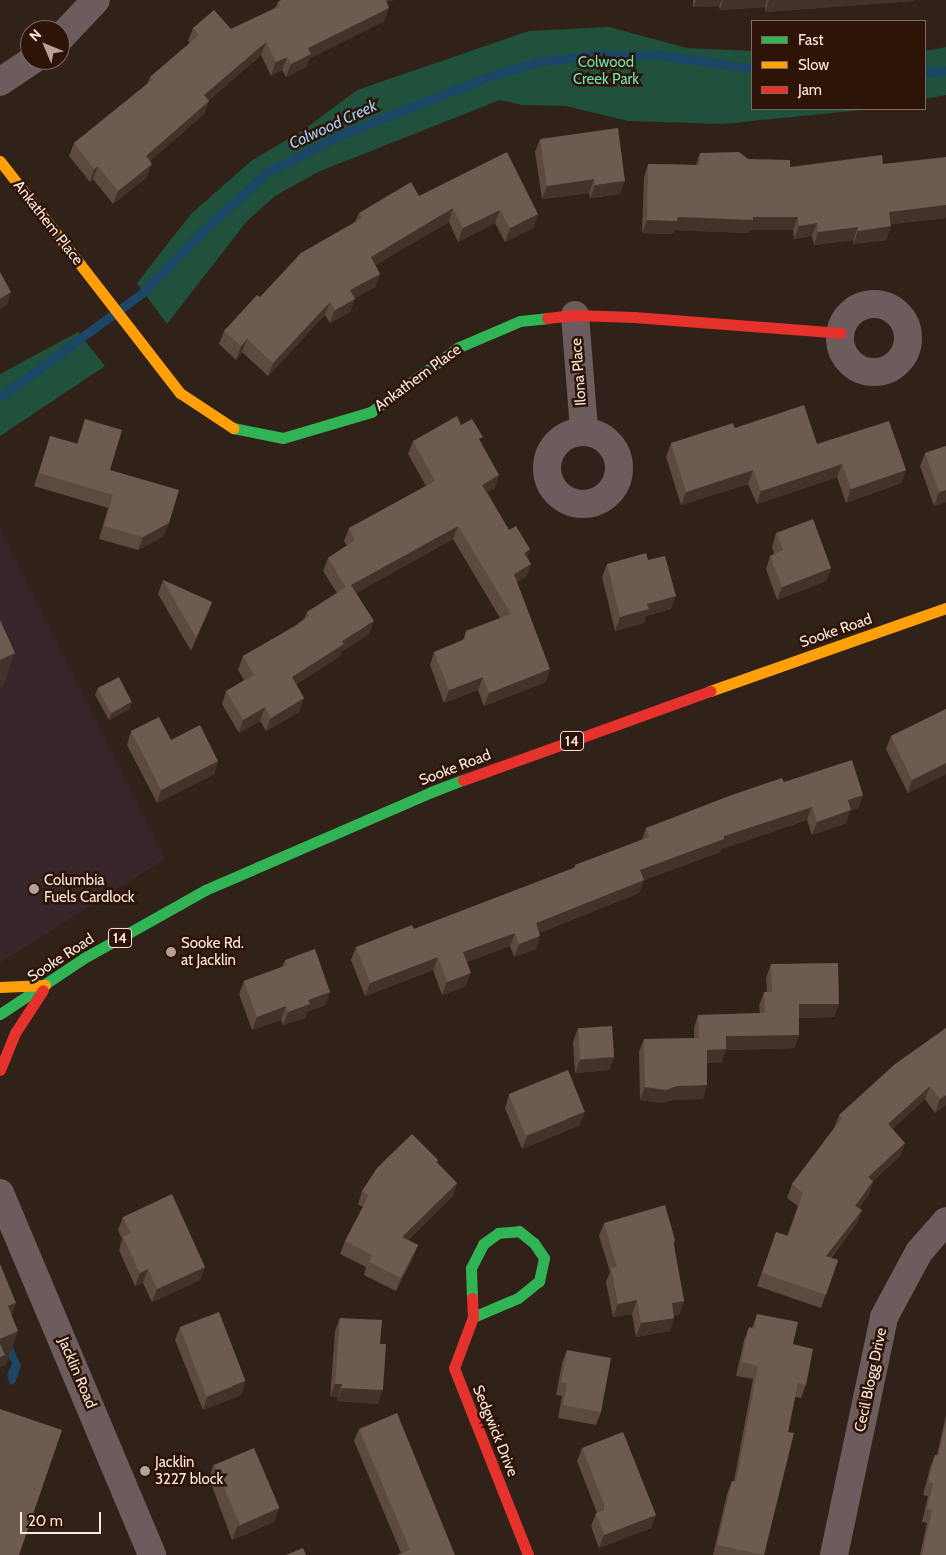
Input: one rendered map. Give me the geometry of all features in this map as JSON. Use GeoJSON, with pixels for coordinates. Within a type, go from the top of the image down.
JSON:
{"type":"FeatureCollection","features":[{"type":"Feature","properties":{"kind":"street"},"geometry":{"type":"LineString","coordinates":[[70,27],[96,0]]}},
{"type":"Feature","properties":{"kind":"street"},"geometry":{"type":"LineString","coordinates":[[0,82],[20,69]]}},
{"type":"Feature","properties":{"kind":"street","name":"Ankathem Place"},"geometry":{"type":"LineString","coordinates":[[0,161],[180,393],[229,427],[283,438],[371,412],[459,347],[520,321],[575,315],[634,316],[840,333]]}},
{"type":"Feature","properties":{"kind":"street","name":"Ilona Place"},"geometry":{"type":"LineString","coordinates":[[575,315],[584,430]]}},
{"type":"Feature","properties":{"kind":"street","name":"Sooke Road"},"geometry":{"type":"LineString","coordinates":[[0,1014],[84,958],[205,890],[431,792],[946,608]]}},
{"type":"Feature","properties":{"kind":"street"},"geometry":{"type":"LineString","coordinates":[[0,986],[46,985]]}},
{"type":"Feature","properties":{"kind":"street"},"geometry":{"type":"LineString","coordinates":[[0,1070],[15,1033],[46,985]]}},
{"type":"Feature","properties":{"kind":"street","name":"Jacklin Road"},"geometry":{"type":"LineString","coordinates":[[0,1193],[152,1555]]}},
{"type":"Feature","properties":{"kind":"street","name":"Cecil Blogg Drive"},"geometry":{"type":"LineString","coordinates":[[834,1555],[884,1317],[919,1252],[946,1221]]}},
{"type":"Feature","properties":{"kind":"street","name":"Sedgwick Drive"},"geometry":{"type":"LineString","coordinates":[[472,1317],[518,1298],[539,1280],[544,1258],[534,1243],[519,1231],[498,1233],[483,1244],[471,1268],[472,1317],[454,1368],[528,1555]]}},
{"type":"Feature","properties":{"kind":"shaded area"},"geometry":{"type":"Polygon","coordinates":[[[0,529],[165,859],[3,961],[0,961],[0,529]]]}},
{"type":"Feature","properties":{"kind":"green space","name":"Colwood Creek Park"},"geometry":{"type":"Polygon","coordinates":[[[609,27],[687,48],[751,51],[751,110],[861,110],[723,124],[628,121],[566,106],[522,105],[500,100],[318,172],[275,196],[247,221],[167,324],[137,283],[191,214],[251,161],[305,129],[357,90],[529,31],[609,27]]]}},
{"type":"Feature","properties":{"kind":"green space"},"geometry":{"type":"Polygon","coordinates":[[[946,47],[946,95],[926,99],[926,51],[946,47]]]}},
{"type":"Feature","properties":{"kind":"green space"},"geometry":{"type":"Polygon","coordinates":[[[78,332],[105,366],[0,436],[0,374],[78,332]]]}},
{"type":"Feature","properties":{"kind":"water"},"geometry":{"type":"Polygon","coordinates":[[[12,1345],[21,1366],[15,1383],[10,1385],[7,1375],[12,1363],[7,1356],[12,1345]]]}},
{"type":"Feature","properties":{"kind":"building"},"geometry":{"type":"Polygon","coordinates":[[[281,0],[386,0],[389,8],[308,48],[311,54],[291,64],[287,57],[276,62],[266,42],[204,95],[209,101],[146,156],[152,164],[118,191],[98,166],[94,169],[74,143],[152,80],[150,77],[199,35],[193,28],[214,10],[231,29],[280,6],[278,2],[281,0]]]}},
{"type":"Feature","properties":{"kind":"building"},"geometry":{"type":"Polygon","coordinates":[[[618,128],[625,181],[595,185],[594,179],[547,186],[540,139],[618,128]]]}},
{"type":"Feature","properties":{"kind":"building"},"geometry":{"type":"Polygon","coordinates":[[[507,152],[538,214],[510,228],[500,210],[463,228],[453,208],[371,257],[380,274],[350,290],[355,299],[335,310],[330,302],[273,363],[247,339],[241,346],[224,331],[257,295],[260,297],[301,253],[362,218],[359,213],[411,182],[419,196],[507,152]]]}},
{"type":"Feature","properties":{"kind":"building"},"geometry":{"type":"Polygon","coordinates":[[[739,152],[748,159],[790,160],[790,167],[882,155],[883,164],[946,157],[946,205],[889,212],[891,226],[858,231],[858,227],[818,232],[817,223],[799,226],[798,217],[753,217],[753,220],[678,217],[677,221],[647,220],[648,164],[699,165],[700,153],[739,152]]]}},
{"type":"Feature","properties":{"kind":"building"},"geometry":{"type":"Polygon","coordinates":[[[0,272],[11,292],[0,299],[0,272]]]}},
{"type":"Feature","properties":{"kind":"building"},"geometry":{"type":"Polygon","coordinates":[[[804,405],[817,444],[889,421],[906,470],[851,489],[842,464],[761,491],[753,470],[686,492],[671,443],[733,423],[735,428],[804,405]]]}},
{"type":"Feature","properties":{"kind":"building"},"geometry":{"type":"Polygon","coordinates":[[[457,416],[461,425],[472,419],[483,437],[479,439],[499,475],[482,485],[509,530],[516,526],[530,549],[524,553],[531,564],[514,574],[550,669],[489,693],[483,677],[449,690],[434,652],[465,639],[466,631],[511,614],[458,526],[351,585],[374,621],[342,641],[344,644],[292,677],[304,698],[271,718],[265,707],[243,720],[226,691],[254,675],[243,656],[295,626],[309,616],[307,612],[346,587],[328,558],[355,540],[349,528],[435,481],[413,441],[457,416]]]}},
{"type":"Feature","properties":{"kind":"building"},"geometry":{"type":"Polygon","coordinates":[[[85,419],[122,430],[110,470],[179,490],[169,523],[143,537],[104,526],[113,495],[39,473],[50,436],[78,444],[85,419]]]}},
{"type":"Feature","properties":{"kind":"building"},"geometry":{"type":"Polygon","coordinates":[[[946,446],[946,490],[939,492],[925,453],[946,446]]]}},
{"type":"Feature","properties":{"kind":"building"},"geometry":{"type":"Polygon","coordinates":[[[813,519],[831,568],[782,587],[770,556],[783,550],[776,533],[813,519]]]}},
{"type":"Feature","properties":{"kind":"building"},"geometry":{"type":"Polygon","coordinates":[[[646,553],[648,560],[665,556],[676,596],[647,604],[649,609],[620,617],[607,564],[646,553]]]}},
{"type":"Feature","properties":{"kind":"building"},"geometry":{"type":"Polygon","coordinates":[[[163,580],[212,602],[196,638],[163,580]]]}},
{"type":"Feature","properties":{"kind":"building"},"geometry":{"type":"Polygon","coordinates":[[[0,620],[15,653],[0,660],[0,620]]]}},
{"type":"Feature","properties":{"kind":"building"},"geometry":{"type":"Polygon","coordinates":[[[119,677],[132,702],[110,713],[98,688],[119,677]]]}},
{"type":"Feature","properties":{"kind":"building"},"geometry":{"type":"Polygon","coordinates":[[[946,709],[946,763],[912,780],[891,736],[946,709]]]}},
{"type":"Feature","properties":{"kind":"building"},"geometry":{"type":"Polygon","coordinates":[[[159,717],[171,740],[200,725],[218,761],[161,790],[131,731],[159,717]]]}},
{"type":"Feature","properties":{"kind":"building"},"geometry":{"type":"Polygon","coordinates":[[[852,760],[863,795],[848,800],[851,810],[817,822],[812,807],[724,836],[724,839],[640,870],[644,880],[536,923],[540,936],[519,944],[515,933],[463,952],[471,973],[447,982],[438,957],[370,983],[356,947],[412,925],[414,929],[576,867],[575,865],[649,837],[646,828],[729,796],[782,778],[784,782],[852,760]]]}},
{"type":"Feature","properties":{"kind":"building"},"geometry":{"type":"Polygon","coordinates":[[[315,949],[330,992],[308,1000],[310,1004],[288,1012],[286,1006],[257,1017],[244,981],[287,965],[285,960],[315,949]]]}},
{"type":"Feature","properties":{"kind":"building"},"geometry":{"type":"Polygon","coordinates":[[[838,963],[839,1004],[799,1004],[799,1035],[726,1036],[726,1049],[707,1050],[707,1085],[677,1086],[666,1090],[645,1087],[644,1039],[699,1038],[698,1015],[765,1013],[764,992],[772,992],[771,964],[838,963]]]}},
{"type":"Feature","properties":{"kind":"building"},"geometry":{"type":"Polygon","coordinates":[[[612,1026],[614,1057],[580,1059],[578,1028],[612,1026]]]}},
{"type":"Feature","properties":{"kind":"building"},"geometry":{"type":"Polygon","coordinates":[[[946,1028],[946,1095],[940,1099],[930,1086],[888,1124],[905,1143],[868,1177],[873,1181],[855,1206],[862,1210],[826,1256],[838,1260],[826,1295],[762,1273],[776,1232],[788,1236],[803,1193],[792,1184],[842,1118],[839,1115],[895,1064],[946,1028]]]}},
{"type":"Feature","properties":{"kind":"building"},"geometry":{"type":"Polygon","coordinates":[[[568,1070],[585,1112],[526,1136],[509,1094],[568,1070]]]}},
{"type":"Feature","properties":{"kind":"building"},"geometry":{"type":"Polygon","coordinates":[[[412,1134],[438,1160],[436,1162],[457,1183],[402,1237],[418,1245],[401,1278],[369,1262],[372,1255],[345,1241],[369,1195],[362,1191],[377,1168],[412,1134]]]}},
{"type":"Feature","properties":{"kind":"building"},"geometry":{"type":"Polygon","coordinates":[[[172,1194],[205,1267],[157,1289],[148,1269],[140,1273],[123,1237],[131,1233],[123,1217],[172,1194]]]}},
{"type":"Feature","properties":{"kind":"building"},"geometry":{"type":"Polygon","coordinates":[[[665,1205],[675,1240],[673,1241],[684,1301],[672,1303],[674,1318],[641,1323],[637,1300],[618,1304],[611,1268],[617,1267],[604,1223],[665,1205]]]}},
{"type":"Feature","properties":{"kind":"building"},"geometry":{"type":"Polygon","coordinates":[[[0,1264],[16,1303],[8,1306],[18,1331],[0,1339],[0,1264]]]}},
{"type":"Feature","properties":{"kind":"building"},"geometry":{"type":"Polygon","coordinates":[[[219,1312],[246,1381],[206,1396],[180,1327],[219,1312]]]}},
{"type":"Feature","properties":{"kind":"building"},"geometry":{"type":"Polygon","coordinates":[[[757,1314],[798,1322],[793,1344],[813,1349],[806,1385],[798,1383],[788,1432],[794,1433],[764,1555],[717,1545],[732,1481],[736,1482],[758,1366],[741,1362],[749,1327],[754,1329],[757,1314]]]}},
{"type":"Feature","properties":{"kind":"building"},"geometry":{"type":"Polygon","coordinates":[[[340,1318],[382,1320],[380,1344],[386,1344],[383,1390],[342,1388],[342,1384],[335,1384],[340,1318]]]}},
{"type":"Feature","properties":{"kind":"building"},"geometry":{"type":"Polygon","coordinates":[[[0,1344],[5,1355],[0,1357],[0,1344]]]}},
{"type":"Feature","properties":{"kind":"building"},"geometry":{"type":"Polygon","coordinates":[[[567,1350],[611,1358],[601,1412],[563,1405],[567,1383],[561,1382],[567,1350]]]}},
{"type":"Feature","properties":{"kind":"building"},"geometry":{"type":"Polygon","coordinates":[[[0,1409],[62,1430],[19,1555],[0,1555],[0,1409]]]}},
{"type":"Feature","properties":{"kind":"building"},"geometry":{"type":"Polygon","coordinates":[[[397,1413],[455,1555],[397,1555],[410,1550],[359,1429],[397,1413]]]}},
{"type":"Feature","properties":{"kind":"building"},"geometry":{"type":"Polygon","coordinates":[[[946,1423],[946,1555],[922,1555],[932,1510],[927,1509],[933,1483],[928,1482],[935,1455],[938,1456],[946,1423]]]}},
{"type":"Feature","properties":{"kind":"building"},"geometry":{"type":"Polygon","coordinates":[[[623,1432],[656,1515],[604,1535],[596,1513],[604,1510],[604,1504],[582,1448],[623,1432]]]}},
{"type":"Feature","properties":{"kind":"building"},"geometry":{"type":"Polygon","coordinates":[[[254,1448],[279,1508],[240,1525],[214,1465],[254,1448]]]}},
{"type":"Feature","properties":{"kind":"building"},"geometry":{"type":"Polygon","coordinates":[[[303,1548],[306,1555],[286,1555],[303,1548]]]}},
{"type":"Feature","properties":{"kind":"waterway","name":"Colwood Creek"},"geometry":{"type":"LineString","coordinates":[[0,397],[142,293],[205,229],[266,173],[338,136],[488,77],[537,62],[595,55],[659,55],[751,68]]}},
{"type":"Feature","properties":{"kind":"waterway","name":"Colwood Creek"},"geometry":{"type":"LineString","coordinates":[[926,72],[946,71]]}},
{"type":"Feature","properties":{"kind":"traffic: fast"},"geometry":{"type":"LineString","coordinates":[[233,428],[283,438],[371,412],[459,347],[520,321],[547,318]]}},
{"type":"Feature","properties":{"kind":"traffic: fast"},"geometry":{"type":"LineString","coordinates":[[0,1014],[84,958],[205,890],[431,792],[463,780]]}},
{"type":"Feature","properties":{"kind":"traffic: fast"},"geometry":{"type":"LineString","coordinates":[[472,1298],[471,1268],[483,1244],[498,1233],[519,1231],[534,1243],[544,1258],[539,1281],[518,1298],[473,1317]]}},
{"type":"Feature","properties":{"kind":"traffic: slow"},"geometry":{"type":"LineString","coordinates":[[0,161],[180,393],[233,428]]}},
{"type":"Feature","properties":{"kind":"traffic: slow"},"geometry":{"type":"LineString","coordinates":[[710,691],[946,608]]}},
{"type":"Feature","properties":{"kind":"traffic: slow"},"geometry":{"type":"LineString","coordinates":[[0,987],[45,985]]}},
{"type":"Feature","properties":{"kind":"traffic: jam"},"geometry":{"type":"LineString","coordinates":[[547,318],[575,315],[634,317],[840,333]]}},
{"type":"Feature","properties":{"kind":"traffic: jam"},"geometry":{"type":"LineString","coordinates":[[463,780],[710,691]]}},
{"type":"Feature","properties":{"kind":"traffic: jam"},"geometry":{"type":"LineString","coordinates":[[0,1070],[15,1033],[43,990]]}},
{"type":"Feature","properties":{"kind":"traffic: jam"},"geometry":{"type":"LineString","coordinates":[[472,1298],[473,1317],[454,1368],[528,1555]]}},
{"type":"Feature","properties":{"kind":"place","name":"Columbia Fuels Cardlock"},"geometry":{"type":"Point","coordinates":[34,889]}},
{"type":"Feature","properties":{"kind":"place","name":"Sooke Rd. at Jacklin"},"geometry":{"type":"Point","coordinates":[171,952]}},
{"type":"Feature","properties":{"kind":"place","name":"Jacklin 3227 block"},"geometry":{"type":"Point","coordinates":[145,1471]}}]}
